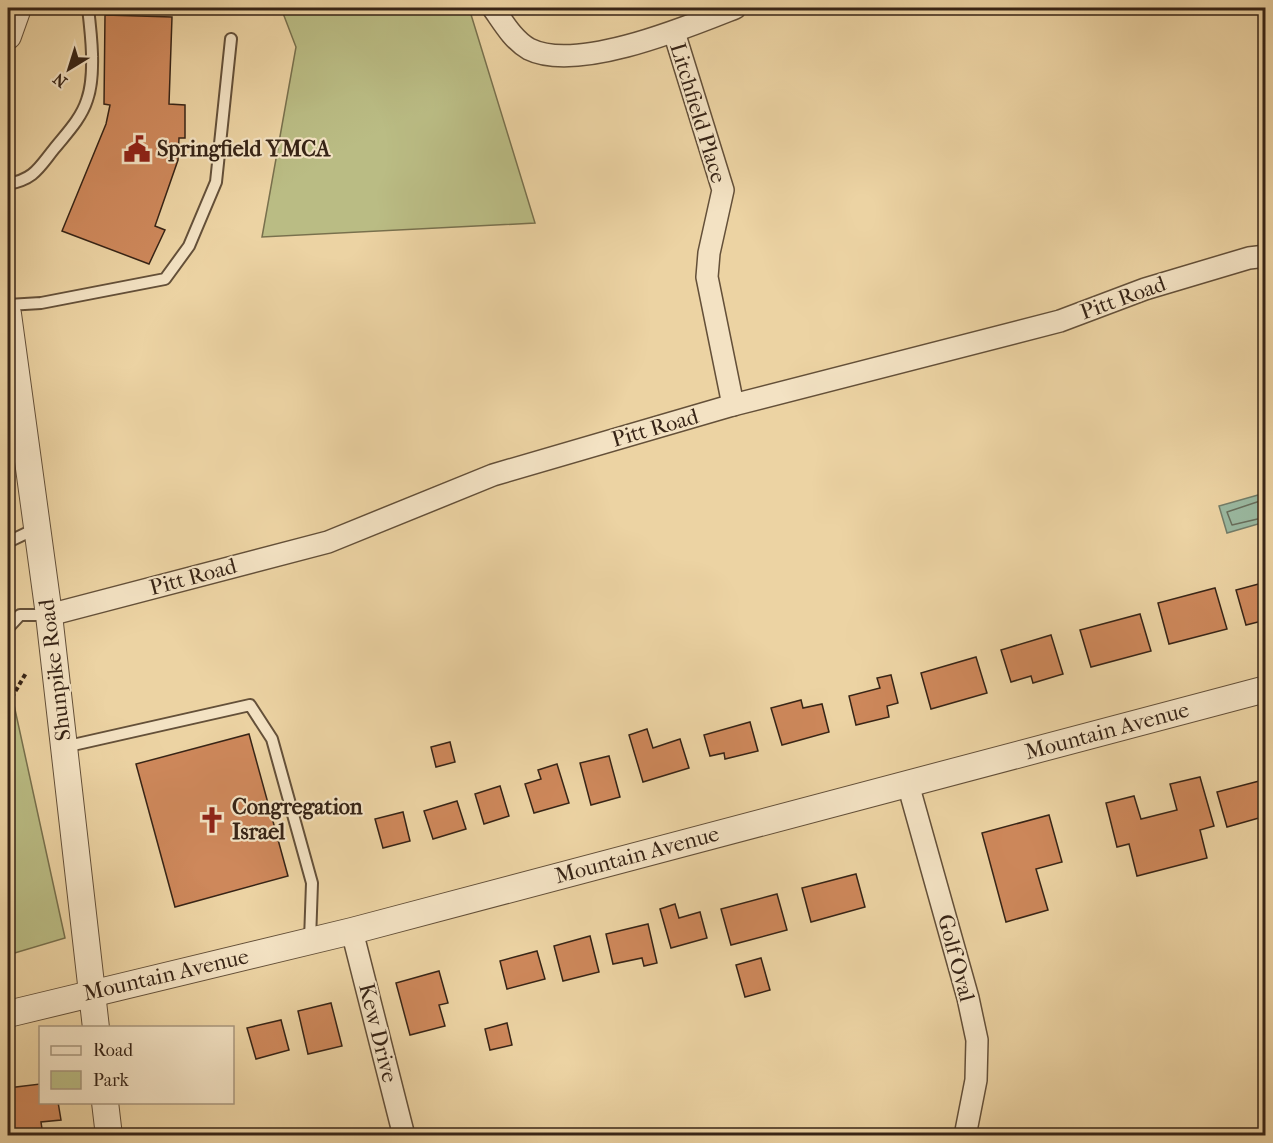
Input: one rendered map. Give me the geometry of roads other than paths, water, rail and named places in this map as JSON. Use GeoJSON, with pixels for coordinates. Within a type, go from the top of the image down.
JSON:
{"type":"FeatureCollection","features":[{"type":"Feature","properties":{"kind":"street"},"geometry":{"type":"LineString","coordinates":[[8,36],[18,8]]}},
{"type":"Feature","properties":{"kind":"street"},"geometry":{"type":"LineString","coordinates":[[493,8],[511,34],[528,48],[552,57],[579,57],[674,32],[735,8]]}},
{"type":"Feature","properties":{"kind":"street","name":"Litchfield Place"},"geometry":{"type":"LineString","coordinates":[[674,32],[723,190],[709,253],[707,277],[733,405]]}},
{"type":"Feature","properties":{"kind":"street","name":"Pitt Road"},"geometry":{"type":"LineString","coordinates":[[49,615],[328,542],[493,475],[733,405],[1060,321],[1145,289],[1266,255]]}},
{"type":"Feature","properties":{"kind":"street","name":"Shunpike Road"},"geometry":{"type":"LineString","coordinates":[[8,314],[49,615],[96,1026]]}},
{"type":"Feature","properties":{"kind":"street","name":"Mountain Avenue"},"geometry":{"type":"LineString","coordinates":[[8,1014],[352,931],[1266,689]]}},
{"type":"Feature","properties":{"kind":"street","name":"Golf Oval"},"geometry":{"type":"LineString","coordinates":[[908,784],[968,998],[977,1040],[976,1080],[965,1136]]}},
{"type":"Feature","properties":{"kind":"street","name":"Kew Drive"},"geometry":{"type":"LineString","coordinates":[[352,931],[404,1136]]}},
{"type":"Feature","properties":{"kind":"street"},"geometry":{"type":"LineString","coordinates":[[105,1104],[109,1136]]}},
{"type":"Feature","properties":{"kind":"lane"},"geometry":{"type":"LineString","coordinates":[[8,184],[26,180],[39,168],[78,119],[88,98],[92,33],[88,8]]}},
{"type":"Feature","properties":{"kind":"lane"},"geometry":{"type":"LineString","coordinates":[[8,305],[41,303],[165,279],[189,246],[216,182],[231,39]]}},
{"type":"Feature","properties":{"kind":"lane"},"geometry":{"type":"LineString","coordinates":[[8,542],[37,528]]}},
{"type":"Feature","properties":{"kind":"lane"},"geometry":{"type":"LineString","coordinates":[[8,628],[20,615],[49,615]]}},
{"type":"Feature","properties":{"kind":"lane"},"geometry":{"type":"LineString","coordinates":[[64,747],[250,705],[273,738],[312,883],[310,941]]}},
{"type":"Feature","properties":{"kind":"water"},"geometry":{"type":"Polygon","coordinates":[[[1265,493],[1265,522],[1227,533],[1219,506],[1265,493]]]}},
{"type":"Feature","properties":{"kind":"place","name":"Springfield YMCA"},"geometry":{"type":"Point","coordinates":[137,149]}},
{"type":"Feature","properties":{"kind":"place","name":"Congregation Israel"},"geometry":{"type":"Point","coordinates":[212,820]}}]}
